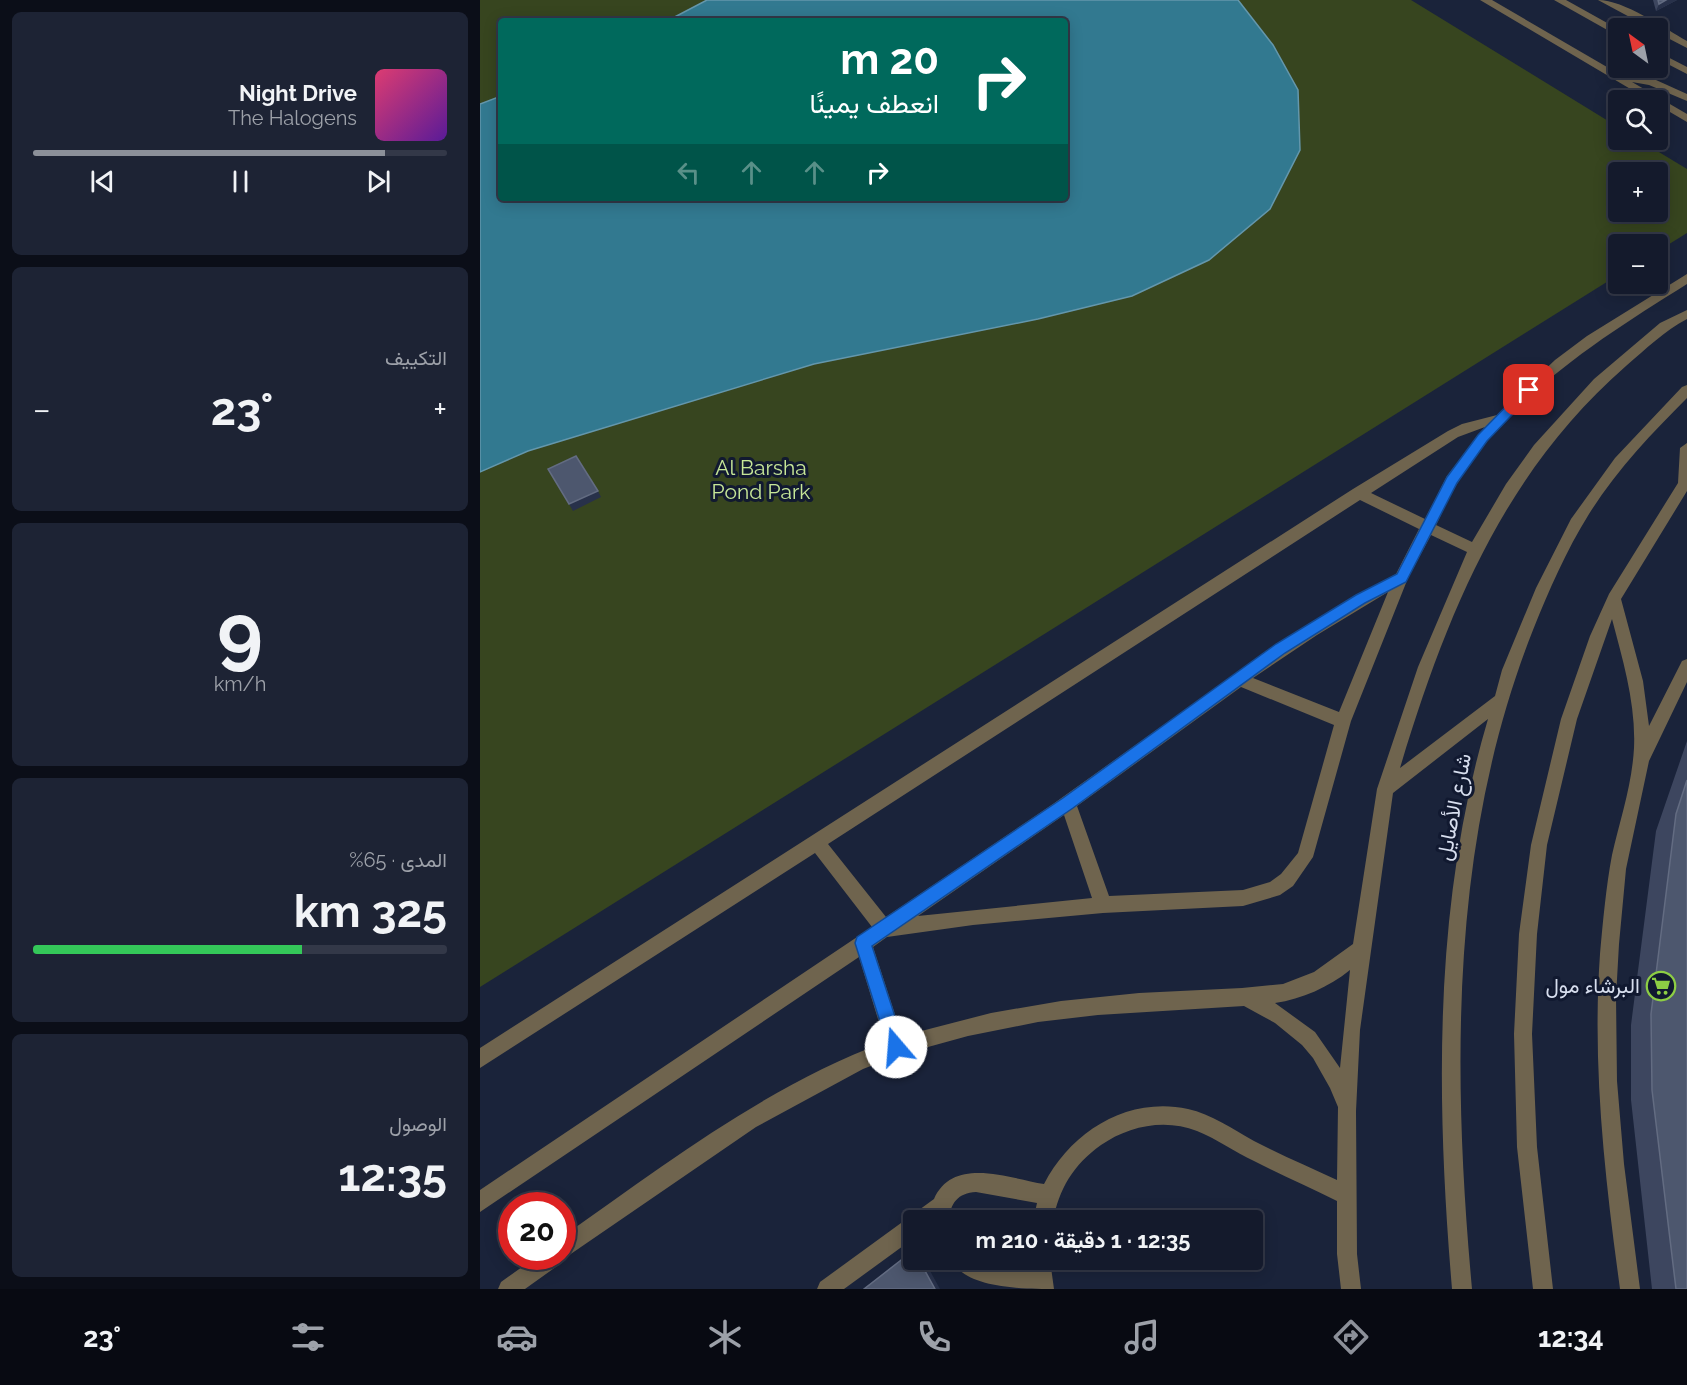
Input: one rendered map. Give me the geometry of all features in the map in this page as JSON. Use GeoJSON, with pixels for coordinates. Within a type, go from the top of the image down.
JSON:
{"type":"FeatureCollection","features":[{"type":"Feature","properties":{"kind":"street"},"geometry":{"type":"LineString","coordinates":[[1485,0],[1608,72]]}},
{"type":"Feature","properties":{"kind":"street"},"geometry":{"type":"LineString","coordinates":[[1559,0],[1608,27]]}},
{"type":"Feature","properties":{"kind":"street"},"geometry":{"type":"LineString","coordinates":[[1603,0],[1637,18]]}},
{"type":"Feature","properties":{"kind":"street"},"geometry":{"type":"LineString","coordinates":[[1668,35],[1687,45]]}},
{"type":"Feature","properties":{"kind":"street"},"geometry":{"type":"LineString","coordinates":[[1668,61],[1687,71]]}},
{"type":"Feature","properties":{"kind":"street"},"geometry":{"type":"LineString","coordinates":[[1618,78],[1639,90]]}},
{"type":"Feature","properties":{"kind":"street"},"geometry":{"type":"LineString","coordinates":[[1627,78],[1652,82],[1687,98]]}},
{"type":"Feature","properties":{"kind":"street"},"geometry":{"type":"LineString","coordinates":[[1668,108],[1687,119]]}},
{"type":"Feature","properties":{"kind":"street"},"geometry":{"type":"LineString","coordinates":[[885,929],[973,917],[1103,905],[1243,898],[1274,889],[1287,880],[1305,857],[1342,721],[1401,578],[1452,480],[1500,419],[1567,357],[1687,278]]}},
{"type":"Feature","properties":{"kind":"street"},"geometry":{"type":"LineString","coordinates":[[1351,1289],[1347,1254],[1347,1111],[1351,1030],[1385,789],[1426,667],[1475,550],[1511,488],[1569,414],[1631,353],[1664,326],[1687,314]]}},
{"type":"Feature","properties":{"kind":"street","name":"شارع الأصايل"},"geometry":{"type":"LineString","coordinates":[[1462,1289],[1450,1093],[1455,948],[1471,822],[1499,701],[1524,629],[1559,554],[1599,489],[1644,433],[1687,390]]}},
{"type":"Feature","properties":{"kind":"street"},"geometry":{"type":"LineString","coordinates":[[480,1059],[1358,493],[1453,434],[1483,422],[1500,419]]}},
{"type":"Feature","properties":{"kind":"street"},"geometry":{"type":"LineString","coordinates":[[1543,1289],[1527,1147],[1523,1034],[1528,934],[1539,845],[1556,765],[1583,676],[1614,598],[1685,480],[1687,448]]}},
{"type":"Feature","properties":{"kind":"street"},"geometry":{"type":"LineString","coordinates":[[1358,493],[1475,550]]}},
{"type":"Feature","properties":{"kind":"street"},"geometry":{"type":"LineString","coordinates":[[480,1202],[1068,803],[1320,623],[1401,578]]}},
{"type":"Feature","properties":{"kind":"street"},"geometry":{"type":"LineString","coordinates":[[1614,598],[1639,704],[1642,732],[1641,761],[1618,870],[1609,956],[1606,1053],[1612,1161],[1630,1289]]}},
{"type":"Feature","properties":{"kind":"street"},"geometry":{"type":"LineString","coordinates":[[1641,761],[1687,666]]}},
{"type":"Feature","properties":{"kind":"street"},"geometry":{"type":"LineString","coordinates":[[1239,679],[1342,721]]}},
{"type":"Feature","properties":{"kind":"street"},"geometry":{"type":"LineString","coordinates":[[1385,789],[1499,701]]}},
{"type":"Feature","properties":{"kind":"street"},"geometry":{"type":"LineString","coordinates":[[1068,803],[1103,905]]}},
{"type":"Feature","properties":{"kind":"street"},"geometry":{"type":"LineString","coordinates":[[817,843],[885,929]]}},
{"type":"Feature","properties":{"kind":"street"},"geometry":{"type":"LineString","coordinates":[[863,943],[896,1047]]}},
{"type":"Feature","properties":{"kind":"street"},"geometry":{"type":"LineString","coordinates":[[576,1240],[714,1141],[775,1104],[836,1072],[896,1047],[1020,1017],[1082,1007],[1143,1001],[1248,999],[1274,995],[1314,982],[1343,965],[1361,948]]}},
{"type":"Feature","properties":{"kind":"street"},"geometry":{"type":"LineString","coordinates":[[1248,999],[1275,1011],[1300,1028],[1321,1052],[1337,1080],[1347,1111]]}},
{"type":"Feature","properties":{"kind":"street"},"geometry":{"type":"LineString","coordinates":[[1045,1210],[1049,1195],[1064,1168],[1084,1145],[1107,1128],[1134,1118],[1160,1115],[1186,1118],[1211,1126],[1235,1141],[1347,1195]]}},
{"type":"Feature","properties":{"kind":"street"},"geometry":{"type":"LineString","coordinates":[[940,1210],[945,1196],[965,1182],[1049,1195]]}},
{"type":"Feature","properties":{"kind":"street"},"geometry":{"type":"LineString","coordinates":[[827,1289],[903,1234]]}},
{"type":"Feature","properties":{"kind":"street"},"geometry":{"type":"LineString","coordinates":[[508,1289],[534,1270]]}},
{"type":"Feature","properties":{"kind":"street"},"geometry":{"type":"LineString","coordinates":[[980,1270],[991,1273],[1042,1276]]}},
{"type":"Feature","properties":{"kind":"green space","name":"Al Barsha Pond Park"},"geometry":{"type":"Polygon","coordinates":[[[480,0],[1411,0],[1608,121],[1608,150],[1656,150],[1687,169],[1687,233],[1668,245],[1668,234],[1608,234],[1608,281],[480,987],[480,0]]]}},
{"type":"Feature","properties":{"kind":"water"},"geometry":{"type":"Polygon","coordinates":[[[707,0],[1238,0],[1273,45],[1298,90],[1300,150],[1270,209],[1209,260],[1132,296],[1038,319],[814,364],[528,451],[480,472],[480,104],[498,97],[498,201],[1068,201],[1068,18],[673,18],[707,0]]]}},
{"type":"Feature","properties":{"kind":"building"},"geometry":{"type":"Polygon","coordinates":[[[576,456],[598,491],[569,504],[548,469],[576,456]]]}},
{"type":"Feature","properties":{"kind":"building"},"geometry":{"type":"Polygon","coordinates":[[[1687,780],[1687,1289],[1676,1289],[1652,1090],[1651,1014],[1676,814],[1687,780]]]}},
{"type":"Feature","properties":{"kind":"building"},"geometry":{"type":"Polygon","coordinates":[[[903,1259],[903,1270],[925,1270],[935,1289],[864,1289],[903,1259]]]}},
{"type":"Feature","properties":{"kind":"place","name":"البرشاء مول"},"geometry":{"type":"Point","coordinates":[1661,986]}},
{"type":"Feature","properties":{"kind":"route"},"geometry":{"type":"LineString","coordinates":[[896,1047],[863,943],[1068,803],[1281,649],[1360,599],[1401,578],[1452,480],[1483,438],[1529,390]]}}]}
